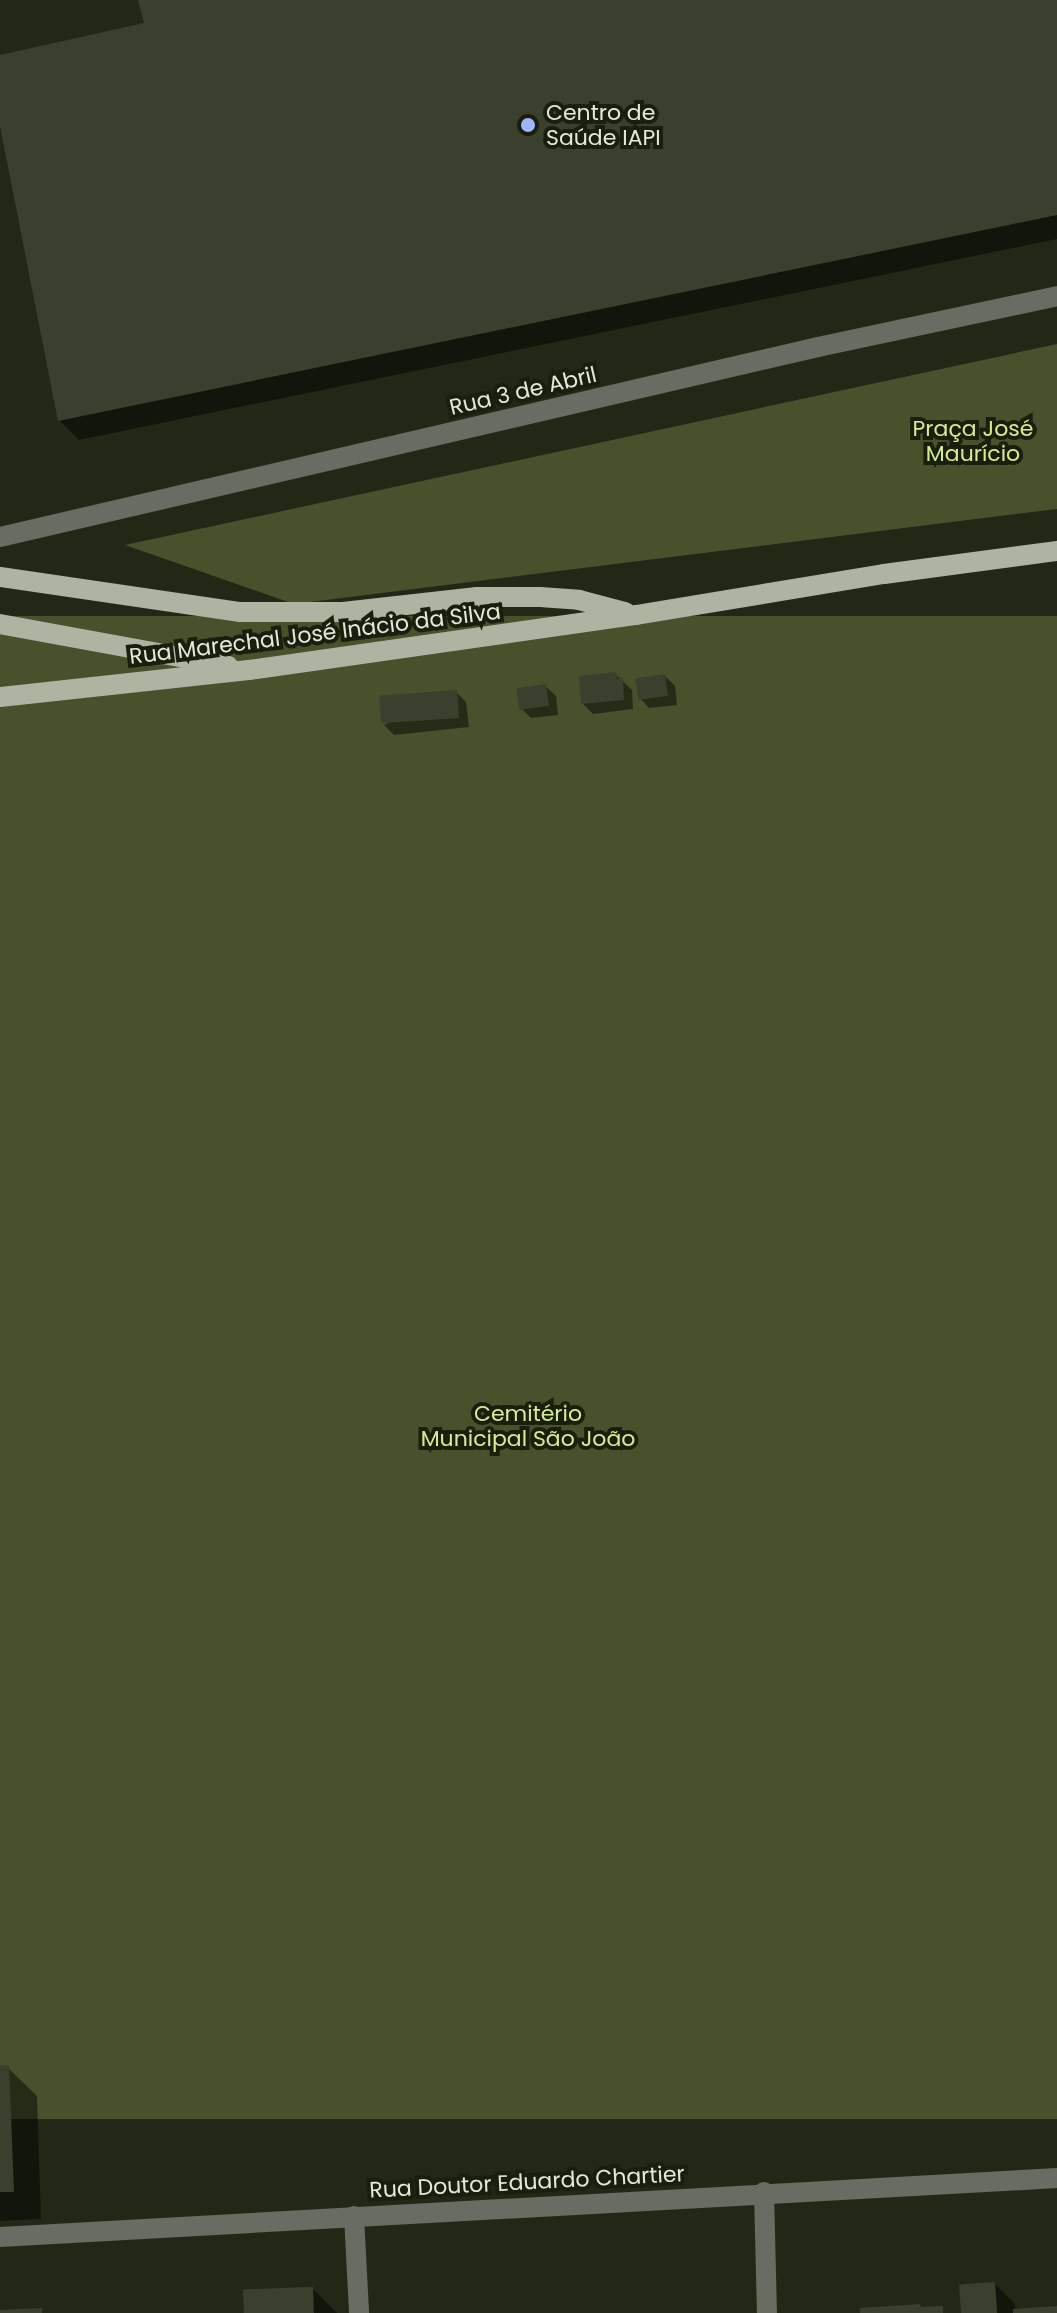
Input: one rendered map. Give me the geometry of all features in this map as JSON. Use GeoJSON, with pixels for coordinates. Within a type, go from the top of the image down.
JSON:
{"type":"FeatureCollection","features":[{"type":"Feature","properties":{"kind":"main road","name":"Rua Marechal José Inácio da Silva"},"geometry":{"type":"LineString","coordinates":[[0,697],[249,670],[636,615],[884,574],[1057,551]]}},
{"type":"Feature","properties":{"kind":"main road","name":"Rua Marechal José Inácio da Silva"},"geometry":{"type":"LineString","coordinates":[[0,577],[240,612],[343,612],[477,597],[540,597],[579,600],[636,615]]}},
{"type":"Feature","properties":{"kind":"main road"},"geometry":{"type":"LineString","coordinates":[[0,624],[249,670]]}},
{"type":"Feature","properties":{"kind":"street","name":"Rua 3 de Abril"},"geometry":{"type":"LineString","coordinates":[[0,537],[818,347],[1057,296]]}},
{"type":"Feature","properties":{"kind":"street","name":"Rua Doutor Eduardo Chartier"},"geometry":{"type":"LineString","coordinates":[[0,2237],[1057,2178]]}},
{"type":"Feature","properties":{"kind":"street"},"geometry":{"type":"LineString","coordinates":[[764,2192],[767,2313]]}},
{"type":"Feature","properties":{"kind":"street"},"geometry":{"type":"LineString","coordinates":[[354,2216],[359,2313]]}},
{"type":"Feature","properties":{"kind":"green space","name":"Praça José Maurício"},"geometry":{"type":"Polygon","coordinates":[[[1057,344],[1057,509],[294,604],[125,545],[1057,344]]]}},
{"type":"Feature","properties":{"kind":"green space","name":"Cemitério Municipal São João"},"geometry":{"type":"Polygon","coordinates":[[[0,616],[1057,616],[1057,2119],[0,2119],[0,616]]]}},
{"type":"Feature","properties":{"kind":"building","name":"Centro de Saúde IAPI"},"geometry":{"type":"Polygon","coordinates":[[[138,0],[1057,0],[1057,215],[58,421],[0,126],[0,55],[144,23],[138,0]]]}},
{"type":"Feature","properties":{"kind":"building"},"geometry":{"type":"Polygon","coordinates":[[[616,672],[617,679],[623,678],[624,700],[581,704],[579,676],[616,672]]]}},
{"type":"Feature","properties":{"kind":"building"},"geometry":{"type":"Polygon","coordinates":[[[665,674],[668,696],[638,700],[635,678],[665,674]]]}},
{"type":"Feature","properties":{"kind":"building"},"geometry":{"type":"Polygon","coordinates":[[[546,684],[549,706],[519,710],[516,688],[546,684]]]}},
{"type":"Feature","properties":{"kind":"building"},"geometry":{"type":"Polygon","coordinates":[[[457,690],[459,718],[381,723],[379,695],[457,690]]]}},
{"type":"Feature","properties":{"kind":"building"},"geometry":{"type":"Polygon","coordinates":[[[0,2065],[9,2066],[14,2192],[0,2192],[0,2065]]]}},
{"type":"Feature","properties":{"kind":"building"},"geometry":{"type":"Polygon","coordinates":[[[995,2282],[997,2313],[961,2313],[959,2285],[995,2282]]]}},
{"type":"Feature","properties":{"kind":"building"},"geometry":{"type":"Polygon","coordinates":[[[313,2287],[314,2313],[244,2313],[243,2289],[313,2287]]]}},
{"type":"Feature","properties":{"kind":"building"},"geometry":{"type":"Polygon","coordinates":[[[920,2304],[921,2307],[943,2306],[943,2313],[860,2313],[860,2308],[920,2304]]]}},
{"type":"Feature","properties":{"kind":"building"},"geometry":{"type":"Polygon","coordinates":[[[1057,2306],[1057,2313],[1013,2313],[1013,2309],[1057,2306]]]}},
{"type":"Feature","properties":{"kind":"building"},"geometry":{"type":"Polygon","coordinates":[[[42,2308],[42,2313],[0,2313],[0,2310],[42,2308]]]}},
{"type":"Feature","properties":{"kind":"place","name":"Centro de Saúde IAPI"},"geometry":{"type":"Point","coordinates":[528,125]}}]}
